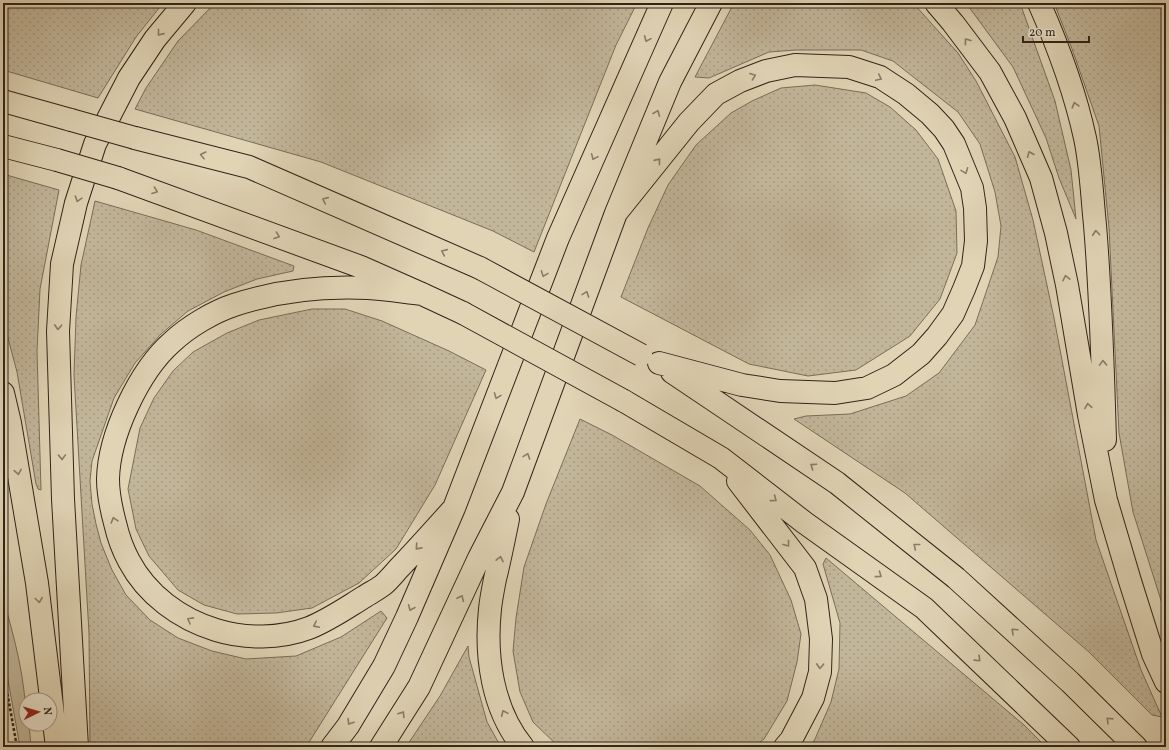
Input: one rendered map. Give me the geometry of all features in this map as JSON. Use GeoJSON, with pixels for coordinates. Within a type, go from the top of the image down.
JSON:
{"type":"FeatureCollection","features":[{"type":"Feature","properties":{"kind":"highway"},"geometry":{"type":"LineString","coordinates":[[77,747],[64,499],[58,338],[62,264],[76,203],[95,144],[129,78],[155,40],[185,3]]}},
{"type":"Feature","properties":{"kind":"highway"},"geometry":{"type":"LineString","coordinates":[[332,747],[348,726],[384,666],[407,617],[454,508],[558,238],[662,3]]}},
{"type":"Feature","properties":{"kind":"highway"},"geometry":{"type":"LineString","coordinates":[[381,747],[419,687],[479,558],[513,492],[616,213],[670,82],[711,3]]}},
{"type":"Feature","properties":{"kind":"highway"},"geometry":{"type":"LineString","coordinates":[[936,3],[990,72],[1015,118],[1041,178],[1066,277],[1089,415],[1106,500],[1153,654],[1166,682]]}},
{"type":"Feature","properties":{"kind":"highway"},"geometry":{"type":"LineString","coordinates":[[1039,3],[1067,76],[1085,138],[1092,190],[1102,328],[1106,500]]}},
{"type":"Feature","properties":{"kind":"highway"},"geometry":{"type":"LineString","coordinates":[[616,213],[689,122],[716,94],[740,80],[766,71],[795,66],[849,67],[880,77],[906,94],[930,114],[944,129],[954,144],[972,188],[975,208],[976,241],[972,266],[964,289],[953,314],[937,336],[921,354],[894,375],[867,388],[835,393],[780,391],[742,385],[650,359]]}},
{"type":"Feature","properties":{"kind":"highway"},"geometry":{"type":"LineString","coordinates":[[3,101],[136,138],[249,167],[480,268],[650,359],[837,483],[956,578],[1070,682],[1136,747]]}},
{"type":"Feature","properties":{"kind":"highway"},"geometry":{"type":"LineString","coordinates":[[3,146],[118,178],[360,266],[463,314],[624,401],[721,458],[805,523],[924,608],[1069,747]]}},
{"type":"Feature","properties":{"kind":"highway"},"geometry":{"type":"LineString","coordinates":[[422,294],[367,288],[316,289],[287,292],[231,306],[196,324],[171,342],[151,365],[134,393],[118,428],[112,449],[108,477],[109,502],[118,533],[129,561],[157,597],[178,613],[199,625],[229,634],[253,637],[279,636],[307,628],[333,616],[377,589],[383,585],[454,508]]}},
{"type":"Feature","properties":{"kind":"highway"},"geometry":{"type":"LineString","coordinates":[[3,393],[10,423],[37,583],[57,747]]}},
{"type":"Feature","properties":{"kind":"highway"},"geometry":{"type":"LineString","coordinates":[[721,458],[805,568],[816,599],[821,639],[820,672],[813,698],[791,740],[785,747]]}},
{"type":"Feature","properties":{"kind":"highway"},"geometry":{"type":"LineString","coordinates":[[513,492],[490,608],[488,639],[491,673],[496,695],[505,717],[523,747]]}},
{"type":"Feature","properties":{"kind":"path"},"geometry":{"type":"LineString","coordinates":[[3,669],[17,747]]}},
{"type":"Feature","properties":{"kind":"shaded area"},"geometry":{"type":"Polygon","coordinates":[[[3,3],[163,3],[136,37],[98,98],[3,70],[3,3]]]}},
{"type":"Feature","properties":{"kind":"shaded area"},"geometry":{"type":"Polygon","coordinates":[[[215,3],[637,3],[616,45],[534,252],[493,231],[321,162],[135,109],[146,88],[178,41],[215,3]]]}},
{"type":"Feature","properties":{"kind":"shaded area"},"geometry":{"type":"Polygon","coordinates":[[[734,3],[913,3],[958,53],[976,81],[1015,157],[1033,220],[1054,318],[1096,540],[1141,670],[1162,717],[1152,715],[1089,652],[905,493],[794,419],[806,416],[850,414],[906,396],[939,373],[975,325],[998,257],[1001,226],[995,192],[980,144],[958,112],[893,61],[861,50],[796,50],[769,52],[709,78],[695,77],[734,3]]]}},
{"type":"Feature","properties":{"kind":"shaded area"},"geometry":{"type":"Polygon","coordinates":[[[966,3],[1020,3],[1055,101],[1071,170],[1076,219],[1059,178],[1046,138],[1013,67],[966,3]]]}},
{"type":"Feature","properties":{"kind":"shaded area"},"geometry":{"type":"Polygon","coordinates":[[[1054,3],[1166,3],[1166,616],[1133,512],[1119,433],[1109,228],[1099,126],[1054,3]]]}},
{"type":"Feature","properties":{"kind":"shaded area"},"geometry":{"type":"Polygon","coordinates":[[[815,85],[866,93],[890,107],[916,130],[938,159],[956,211],[957,253],[940,299],[910,336],[856,370],[808,376],[749,364],[621,297],[648,228],[668,185],[696,145],[731,113],[752,101],[781,88],[815,85]]]}},
{"type":"Feature","properties":{"kind":"shaded area"},"geometry":{"type":"Polygon","coordinates":[[[3,174],[59,190],[40,289],[37,351],[41,490],[38,489],[36,484],[17,372],[3,319],[3,174]]]}},
{"type":"Feature","properties":{"kind":"shaded area"},"geometry":{"type":"Polygon","coordinates":[[[95,201],[196,230],[294,266],[293,271],[257,279],[224,292],[188,311],[161,334],[135,363],[114,398],[92,461],[90,481],[92,504],[101,543],[112,570],[126,595],[150,620],[178,638],[212,651],[246,659],[296,656],[341,637],[381,611],[387,618],[306,747],[90,747],[89,633],[74,375],[76,317],[81,265],[95,201]]]}},
{"type":"Feature","properties":{"kind":"shaded area"},"geometry":{"type":"Polygon","coordinates":[[[312,309],[345,309],[382,321],[449,351],[486,370],[435,485],[396,549],[359,583],[312,608],[276,613],[237,614],[204,605],[178,590],[149,556],[136,529],[128,489],[140,428],[154,398],[173,371],[193,352],[227,333],[259,320],[312,309]]]}},
{"type":"Feature","properties":{"kind":"shaded area"},"geometry":{"type":"Polygon","coordinates":[[[580,419],[612,435],[700,486],[750,530],[770,555],[791,600],[801,634],[797,662],[787,701],[764,739],[753,747],[559,747],[533,722],[520,692],[513,651],[516,618],[524,567],[546,504],[580,419]]]}},
{"type":"Feature","properties":{"kind":"shaded area"},"geometry":{"type":"Polygon","coordinates":[[[826,558],[1024,725],[1046,747],[810,747],[831,702],[839,669],[840,623],[823,564],[826,558]]]}},
{"type":"Feature","properties":{"kind":"shaded area"},"geometry":{"type":"Polygon","coordinates":[[[3,598],[19,660],[24,692],[18,692],[18,732],[30,732],[31,747],[20,747],[3,652],[3,598]]]}},
{"type":"Feature","properties":{"kind":"shaded area"},"geometry":{"type":"Polygon","coordinates":[[[468,646],[469,657],[487,722],[501,747],[406,747],[440,696],[468,646]]]}}]}
